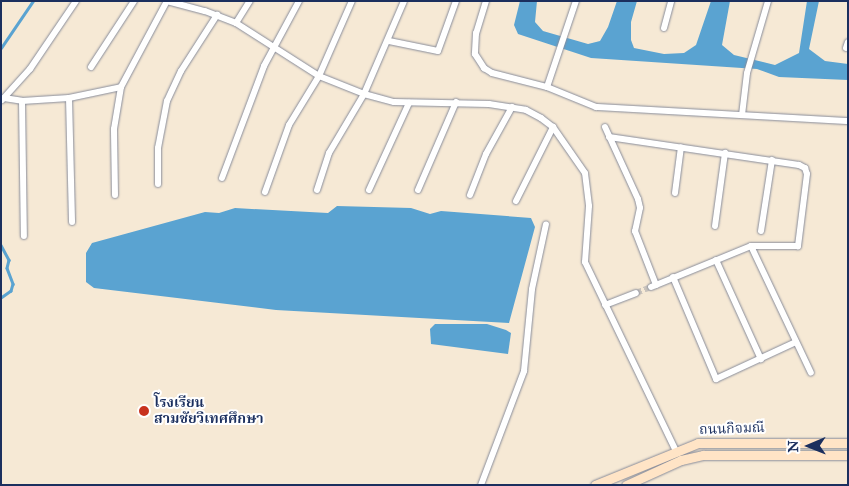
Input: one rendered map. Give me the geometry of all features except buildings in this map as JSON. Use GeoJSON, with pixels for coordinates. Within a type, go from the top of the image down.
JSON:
{"type":"FeatureCollection","features":[{"type":"Feature","properties":{"kind":"main road","name":"ถนนกิจมณี"},"geometry":{"type":"LineString","coordinates":[[595,485],[675,450],[698,443],[736,441],[848,443]]}},
{"type":"Feature","properties":{"kind":"main road","name":"ถนนกิจมณี"},"geometry":{"type":"LineString","coordinates":[[626,485],[681,460],[703,454],[848,455]]}},
{"type":"Feature","properties":{"kind":"street"},"geometry":{"type":"LineString","coordinates":[[3,99],[30,69],[76,1]]}},
{"type":"Feature","properties":{"kind":"street"},"geometry":{"type":"LineString","coordinates":[[91,67],[134,1]]}},
{"type":"Feature","properties":{"kind":"street"},"geometry":{"type":"LineString","coordinates":[[115,195],[114,129],[121,87],[167,1],[194,4],[236,23],[319,76],[364,94],[409,103],[456,102],[526,110],[553,127],[585,173],[589,206],[583,253],[605,305],[675,450]]}},
{"type":"Feature","properties":{"kind":"street"},"geometry":{"type":"LineString","coordinates":[[236,23],[250,1]]}},
{"type":"Feature","properties":{"kind":"street"},"geometry":{"type":"LineString","coordinates":[[222,178],[259,77],[299,1]]}},
{"type":"Feature","properties":{"kind":"street"},"geometry":{"type":"LineString","coordinates":[[265,192],[289,125],[319,76],[352,1]]}},
{"type":"Feature","properties":{"kind":"street"},"geometry":{"type":"LineString","coordinates":[[317,190],[329,153],[364,94],[389,41],[404,1]]}},
{"type":"Feature","properties":{"kind":"street"},"geometry":{"type":"LineString","coordinates":[[389,41],[438,51],[456,1]]}},
{"type":"Feature","properties":{"kind":"street"},"geometry":{"type":"LineString","coordinates":[[486,1],[474,45],[478,62],[492,73],[547,86],[596,107],[848,121]]}},
{"type":"Feature","properties":{"kind":"street"},"geometry":{"type":"LineString","coordinates":[[547,86],[576,1]]}},
{"type":"Feature","properties":{"kind":"street"},"geometry":{"type":"LineString","coordinates":[[664,28],[670,1]]}},
{"type":"Feature","properties":{"kind":"street"},"geometry":{"type":"LineString","coordinates":[[742,115],[747,73],[768,1]]}},
{"type":"Feature","properties":{"kind":"street"},"geometry":{"type":"LineString","coordinates":[[158,184],[158,148],[167,101],[181,71],[217,15]]}},
{"type":"Feature","properties":{"kind":"street"},"geometry":{"type":"LineString","coordinates":[[3,99],[22,101],[69,98],[121,87]]}},
{"type":"Feature","properties":{"kind":"street"},"geometry":{"type":"LineString","coordinates":[[69,98],[72,222]]}},
{"type":"Feature","properties":{"kind":"street"},"geometry":{"type":"LineString","coordinates":[[22,101],[24,236]]}},
{"type":"Feature","properties":{"kind":"street"},"geometry":{"type":"LineString","coordinates":[[418,190],[456,102]]}},
{"type":"Feature","properties":{"kind":"street"},"geometry":{"type":"LineString","coordinates":[[369,190],[409,103]]}},
{"type":"Feature","properties":{"kind":"street"},"geometry":{"type":"LineString","coordinates":[[470,195],[486,154],[512,107]]}},
{"type":"Feature","properties":{"kind":"street"},"geometry":{"type":"LineString","coordinates":[[516,201],[553,127]]}},
{"type":"Feature","properties":{"kind":"street"},"geometry":{"type":"LineString","coordinates":[[605,127],[638,200],[640,208],[635,231],[654,286],[751,246],[798,246],[808,183],[805,168],[772,160],[610,137]]}},
{"type":"Feature","properties":{"kind":"street"},"geometry":{"type":"LineString","coordinates":[[675,194],[681,147]]}},
{"type":"Feature","properties":{"kind":"street"},"geometry":{"type":"LineString","coordinates":[[715,226],[724,153]]}},
{"type":"Feature","properties":{"kind":"street"},"geometry":{"type":"LineString","coordinates":[[761,231],[772,160]]}},
{"type":"Feature","properties":{"kind":"street"},"geometry":{"type":"LineString","coordinates":[[481,485],[524,371],[532,289],[546,224]]}},
{"type":"Feature","properties":{"kind":"street"},"geometry":{"type":"LineString","coordinates":[[751,246],[810,373]]}},
{"type":"Feature","properties":{"kind":"street"},"geometry":{"type":"LineString","coordinates":[[716,260],[761,359]]}},
{"type":"Feature","properties":{"kind":"street"},"geometry":{"type":"LineString","coordinates":[[673,277],[715,378],[796,342]]}},
{"type":"Feature","properties":{"kind":"street"},"geometry":{"type":"LineString","coordinates":[[605,305],[636,293]]}},
{"type":"Feature","properties":{"kind":"water"},"geometry":{"type":"Polygon","coordinates":[[[520,1],[537,1],[535,22],[543,31],[588,44],[600,41],[608,27],[617,1],[637,1],[631,22],[631,40],[634,48],[664,54],[684,53],[696,45],[711,1],[730,1],[722,45],[734,55],[775,65],[799,53],[807,1],[819,1],[809,49],[825,61],[848,64],[848,80],[779,77],[757,69],[591,58],[518,34],[514,25],[520,1]]]}},
{"type":"Feature","properties":{"kind":"water"},"geometry":{"type":"Polygon","coordinates":[[[337,206],[411,208],[430,214],[441,211],[531,218],[535,227],[509,323],[276,310],[94,288],[86,282],[86,253],[92,243],[205,212],[219,213],[235,208],[328,213],[337,206]]]}},
{"type":"Feature","properties":{"kind":"water"},"geometry":{"type":"Polygon","coordinates":[[[435,324],[487,324],[506,330],[511,333],[508,354],[431,344],[430,329],[435,324]]]}},
{"type":"Feature","properties":{"kind":"waterway"},"geometry":{"type":"LineString","coordinates":[[1,48],[33,1]]}},
{"type":"Feature","properties":{"kind":"waterway"},"geometry":{"type":"LineString","coordinates":[[1,245],[9,260],[7,268],[13,284],[11,291],[1,298]]}},
{"type":"Feature","properties":{"kind":"tunnel"},"geometry":{"type":"LineString","coordinates":[[636,293],[651,287]]}},
{"type":"Feature","properties":{"kind":"place","name":"โรงเรียน สามชัยวิเทศศึกษา"},"geometry":{"type":"Point","coordinates":[144,411]}}]}
